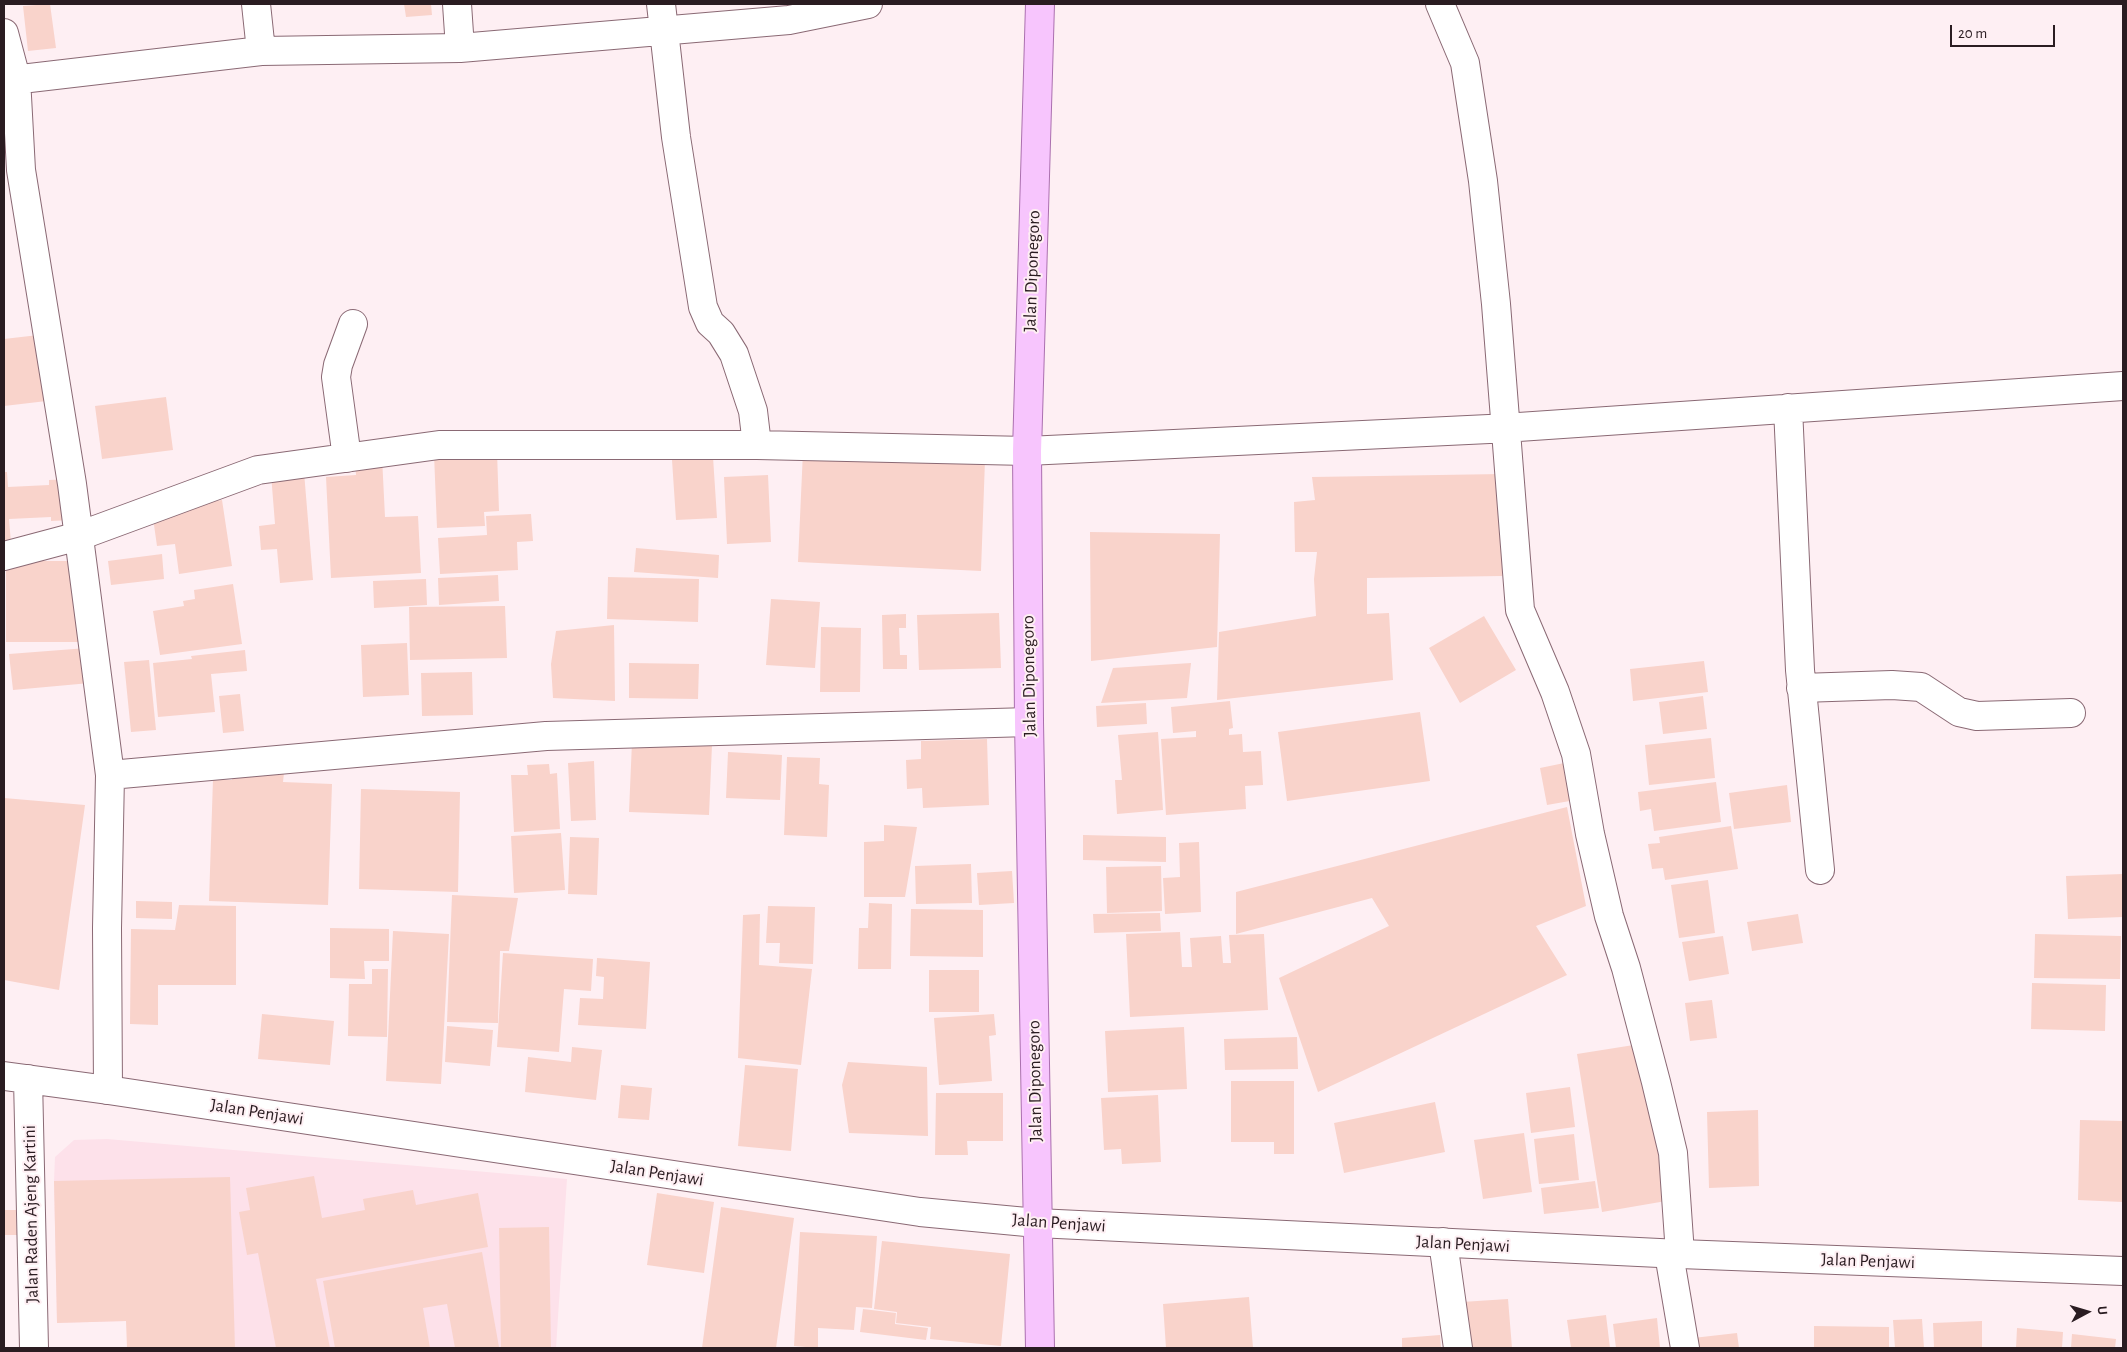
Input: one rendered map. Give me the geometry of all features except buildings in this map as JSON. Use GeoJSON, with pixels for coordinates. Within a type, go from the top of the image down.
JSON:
{"type":"FeatureCollection","features":[{"type":"Feature","properties":{"kind":"main road","name":"Jalan Diponegoro"},"geometry":{"type":"LineString","coordinates":[[1040,4],[1027,451],[1029,722],[1040,1348]]}},
{"type":"Feature","properties":{"kind":"street"},"geometry":{"type":"LineString","coordinates":[[256,4],[261,51]]}},
{"type":"Feature","properties":{"kind":"street"},"geometry":{"type":"LineString","coordinates":[[457,4],[460,48]]}},
{"type":"Feature","properties":{"kind":"street"},"geometry":{"type":"LineString","coordinates":[[10,80],[261,51],[460,48],[663,16],[789,20],[868,4]]}},
{"type":"Feature","properties":{"kind":"street"},"geometry":{"type":"LineString","coordinates":[[1440,4],[1465,63],[1483,181],[1496,304],[1504,427],[1520,610],[1555,692],[1576,754],[1590,834],[1609,916],[1626,968],[1673,1153],[1675,1254],[1685,1348]]}},
{"type":"Feature","properties":{"kind":"street"},"geometry":{"type":"LineString","coordinates":[[663,16],[676,137],[703,307],[710,323],[721,333],[734,354],[753,411],[757,445]]}},
{"type":"Feature","properties":{"kind":"street"},"geometry":{"type":"LineString","coordinates":[[4,33],[21,170],[72,484],[110,775],[107,928],[108,1090]]}},
{"type":"Feature","properties":{"kind":"street"},"geometry":{"type":"LineString","coordinates":[[347,458],[336,377],[353,324]]}},
{"type":"Feature","properties":{"kind":"street"},"geometry":{"type":"LineString","coordinates":[[4,556],[79,536],[258,470],[439,445],[757,445],[1027,451],[1504,427],[2123,386]]}},
{"type":"Feature","properties":{"kind":"street"},"geometry":{"type":"LineString","coordinates":[[1788,408],[1801,688],[1820,870]]}},
{"type":"Feature","properties":{"kind":"street"},"geometry":{"type":"LineString","coordinates":[[1801,688],[1892,685],[1921,687],[1958,712],[1976,716],[2071,713]]}},
{"type":"Feature","properties":{"kind":"street"},"geometry":{"type":"LineString","coordinates":[[110,775],[546,736],[1029,722]]}},
{"type":"Feature","properties":{"kind":"street","name":"Jalan Penjawi"},"geometry":{"type":"LineString","coordinates":[[16,1078],[108,1090],[920,1212],[1037,1223],[1675,1254],[2123,1271]]}},
{"type":"Feature","properties":{"kind":"street","name":"Jalan Raden Ajeng Kartini"},"geometry":{"type":"LineString","coordinates":[[16,1078],[34,1348]]}},
{"type":"Feature","properties":{"kind":"street"},"geometry":{"type":"LineString","coordinates":[[1443,1242],[1458,1348]]}},
{"type":"Feature","properties":{"kind":"shaded area"},"geometry":{"type":"Polygon","coordinates":[[[107,1139],[567,1179],[556,1348],[235,1348],[233,1318],[57,1323],[55,1157],[74,1140],[107,1139]]]}}]}
